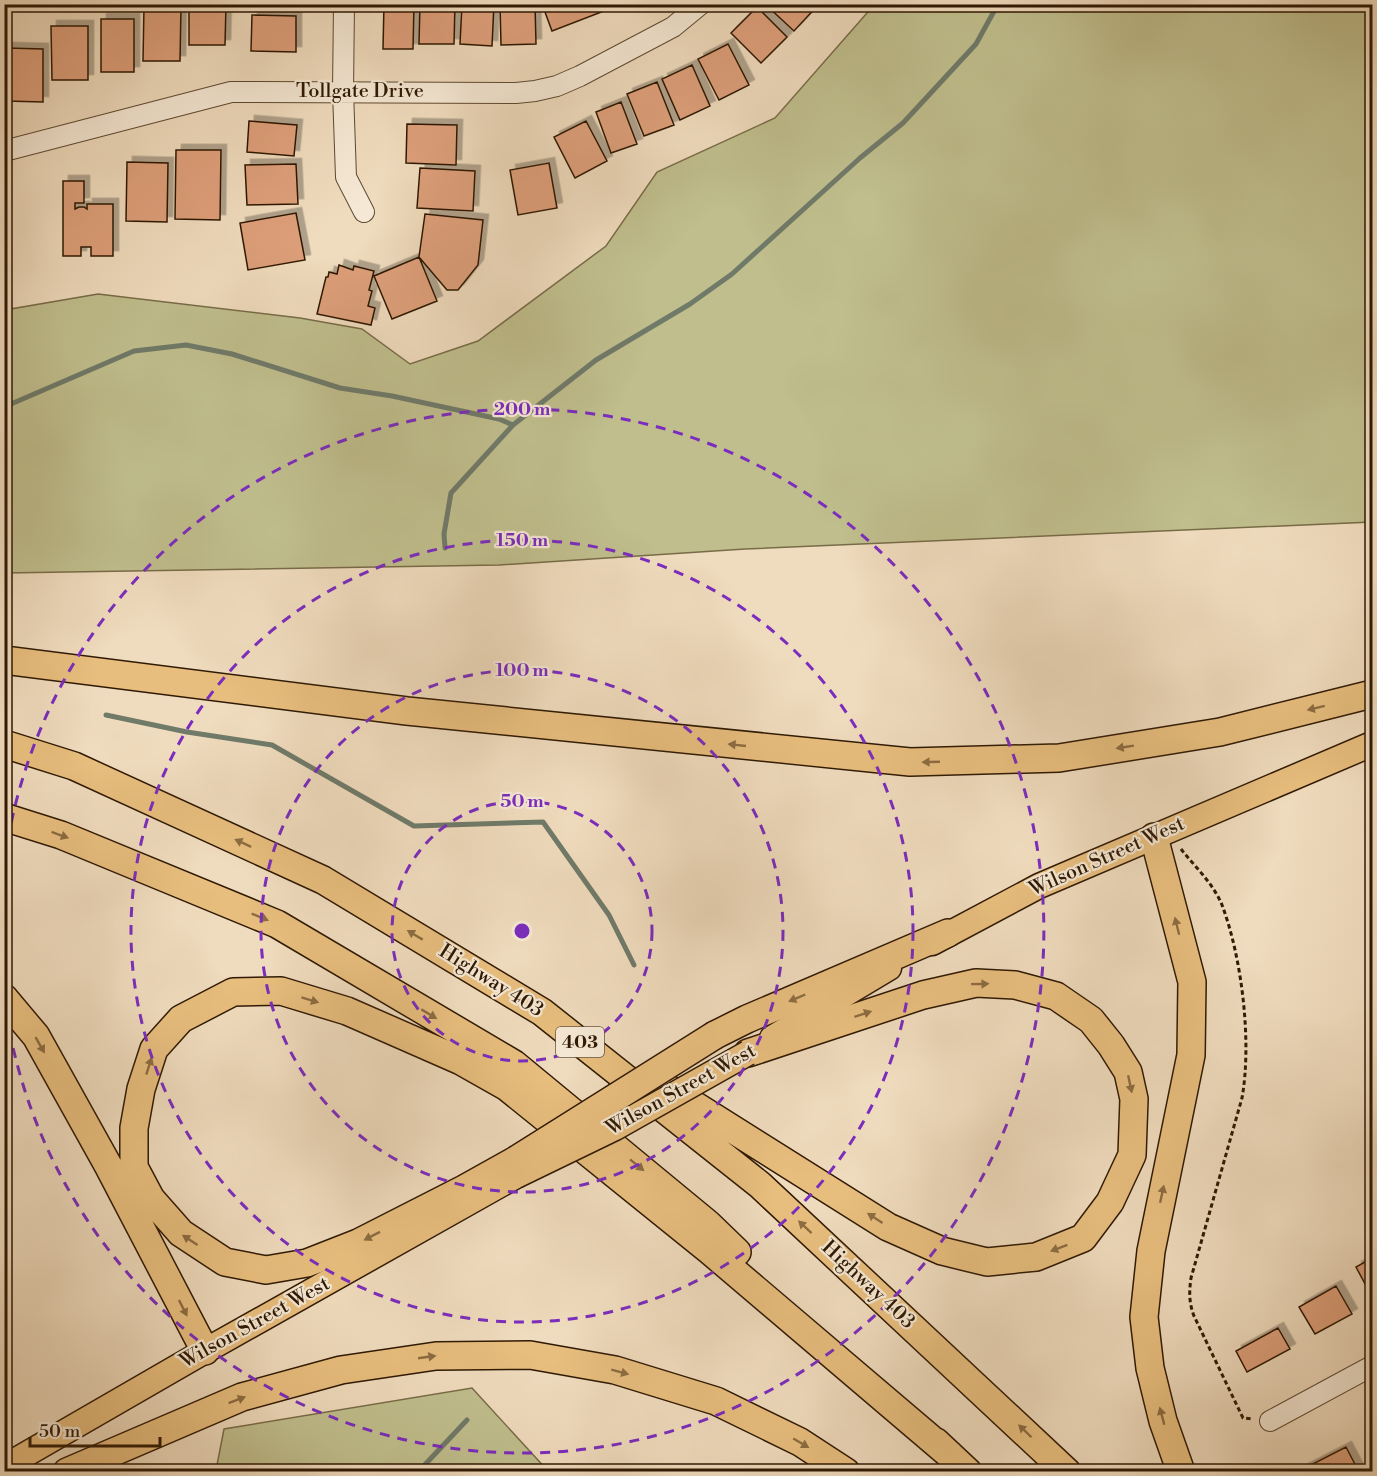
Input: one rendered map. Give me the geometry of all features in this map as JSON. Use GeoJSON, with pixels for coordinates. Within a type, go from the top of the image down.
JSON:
{"type":"FeatureCollection","features":[{"type":"Feature","properties":{"kind":"highway"},"geometry":{"type":"LineString","coordinates":[[4,660],[407,711],[910,762],[1059,758],[1220,732],[1372,694]]}},
{"type":"Feature","properties":{"kind":"highway","name":"Highway 403"},"geometry":{"type":"LineString","coordinates":[[4,744],[74,766],[323,880],[542,1012],[760,1185],[1067,1472]]}},
{"type":"Feature","properties":{"kind":"highway"},"geometry":{"type":"LineString","coordinates":[[4,817],[61,835],[277,924],[514,1064],[708,1224],[959,1463]]}},
{"type":"Feature","properties":{"kind":"highway"},"geometry":{"type":"LineString","coordinates":[[1160,834],[1192,982],[1191,1056],[1151,1251],[1144,1317],[1149,1368],[1180,1472]]}},
{"type":"Feature","properties":{"kind":"highway"},"geometry":{"type":"LineString","coordinates":[[948,933],[747,1019],[715,1035],[516,1168],[464,1189],[358,1243],[307,1263],[266,1270],[225,1262],[181,1233],[152,1199],[135,1167],[134,1128],[141,1089],[154,1049],[182,1019],[233,992],[281,991],[347,1011],[461,1061],[507,1087],[709,1250],[959,1463]]}},
{"type":"Feature","properties":{"kind":"highway"},"geometry":{"type":"LineString","coordinates":[[542,1012],[888,1227],[942,1251],[987,1262],[1036,1257],[1083,1238],[1110,1202],[1132,1155],[1134,1099],[1128,1072],[1111,1045],[1091,1020],[1056,996],[1015,985],[976,983],[923,994],[748,1053]]}},
{"type":"Feature","properties":{"kind":"highway"},"geometry":{"type":"LineString","coordinates":[[4,998],[36,1036],[109,1167],[205,1351]]}},
{"type":"Feature","properties":{"kind":"highway"},"geometry":{"type":"LineString","coordinates":[[67,1472],[242,1397],[341,1370],[436,1356],[519,1355],[615,1370],[716,1401],[800,1442],[846,1472]]}},
{"type":"Feature","properties":{"kind":"main road","name":"Wilson Street West"},"geometry":{"type":"LineString","coordinates":[[4,1467],[516,1168],[615,1128],[748,1053],[948,933],[1039,886],[1372,744]]}},
{"type":"Feature","properties":{"kind":"street"},"geometry":{"type":"LineString","coordinates":[[344,4],[346,177],[364,212]]}},
{"type":"Feature","properties":{"kind":"street","name":"Tollgate Drive"},"geometry":{"type":"LineString","coordinates":[[4,151],[231,92],[505,93],[535,91],[557,86],[580,76],[673,27],[702,4]]}},
{"type":"Feature","properties":{"kind":"street"},"geometry":{"type":"LineString","coordinates":[[1270,1421],[1372,1366]]}},
{"type":"Feature","properties":{"kind":"path"},"geometry":{"type":"LineString","coordinates":[[1160,834],[1210,883],[1221,904],[1238,969],[1246,1052],[1246,1075],[1242,1098],[1191,1278],[1190,1304],[1243,1418],[1270,1421]]}},
{"type":"Feature","properties":{"kind":"shaded area"},"geometry":{"type":"Polygon","coordinates":[[[874,5],[1372,5],[1372,522],[745,549],[499,565],[5,573],[5,310],[98,294],[300,318],[362,329],[410,364],[478,341],[606,246],[657,172],[775,118],[874,5]]]}},
{"type":"Feature","properties":{"kind":"shaded area"},"geometry":{"type":"Polygon","coordinates":[[[472,1388],[548,1471],[218,1471],[217,1465],[224,1429],[472,1388]]]}},
{"type":"Feature","properties":{"kind":"building"},"geometry":{"type":"Polygon","coordinates":[[[189,4],[226,4],[225,45],[189,45],[189,4]]]}},
{"type":"Feature","properties":{"kind":"building"},"geometry":{"type":"Polygon","coordinates":[[[384,4],[414,4],[413,49],[383,49],[384,4]]]}},
{"type":"Feature","properties":{"kind":"building"},"geometry":{"type":"Polygon","coordinates":[[[420,4],[455,4],[454,44],[419,44],[420,4]]]}},
{"type":"Feature","properties":{"kind":"building"},"geometry":{"type":"Polygon","coordinates":[[[462,4],[494,4],[492,46],[460,44],[462,4]]]}},
{"type":"Feature","properties":{"kind":"building"},"geometry":{"type":"Polygon","coordinates":[[[500,4],[535,4],[536,44],[501,45],[500,4]]]}},
{"type":"Feature","properties":{"kind":"building"},"geometry":{"type":"Polygon","coordinates":[[[542,4],[617,4],[617,6],[552,31],[542,4]]]}},
{"type":"Feature","properties":{"kind":"building"},"geometry":{"type":"Polygon","coordinates":[[[765,4],[819,4],[794,31],[765,4]]]}},
{"type":"Feature","properties":{"kind":"building"},"geometry":{"type":"Polygon","coordinates":[[[144,6],[181,7],[180,61],[143,61],[144,6]]]}},
{"type":"Feature","properties":{"kind":"building"},"geometry":{"type":"Polygon","coordinates":[[[757,7],[787,37],[761,63],[731,33],[757,7]]]}},
{"type":"Feature","properties":{"kind":"building"},"geometry":{"type":"Polygon","coordinates":[[[252,15],[296,16],[296,52],[251,51],[252,15]]]}},
{"type":"Feature","properties":{"kind":"building"},"geometry":{"type":"Polygon","coordinates":[[[101,19],[134,19],[134,72],[101,72],[101,19]]]}},
{"type":"Feature","properties":{"kind":"building"},"geometry":{"type":"Polygon","coordinates":[[[51,26],[88,26],[88,80],[52,80],[51,26]]]}},
{"type":"Feature","properties":{"kind":"building"},"geometry":{"type":"Polygon","coordinates":[[[728,44],[749,85],[719,100],[698,59],[728,44]]]}},
{"type":"Feature","properties":{"kind":"building"},"geometry":{"type":"Polygon","coordinates":[[[7,48],[43,49],[43,102],[6,101],[7,48]]]}},
{"type":"Feature","properties":{"kind":"building"},"geometry":{"type":"Polygon","coordinates":[[[692,65],[710,106],[680,120],[662,79],[692,65]]]}},
{"type":"Feature","properties":{"kind":"building"},"geometry":{"type":"Polygon","coordinates":[[[657,82],[674,125],[644,136],[627,94],[657,82]]]}},
{"type":"Feature","properties":{"kind":"building"},"geometry":{"type":"Polygon","coordinates":[[[621,102],[637,144],[611,153],[596,112],[621,102]]]}},
{"type":"Feature","properties":{"kind":"building"},"geometry":{"type":"Polygon","coordinates":[[[249,121],[297,125],[294,156],[247,152],[249,121]]]}},
{"type":"Feature","properties":{"kind":"building"},"geometry":{"type":"Polygon","coordinates":[[[586,121],[607,161],[575,178],[554,137],[586,121]]]}},
{"type":"Feature","properties":{"kind":"building"},"geometry":{"type":"Polygon","coordinates":[[[407,124],[457,125],[456,165],[406,163],[407,124]]]}},
{"type":"Feature","properties":{"kind":"building"},"geometry":{"type":"Polygon","coordinates":[[[176,150],[221,150],[220,220],[175,219],[176,150]]]}},
{"type":"Feature","properties":{"kind":"building"},"geometry":{"type":"Polygon","coordinates":[[[127,162],[168,163],[167,222],[126,221],[127,162]]]}},
{"type":"Feature","properties":{"kind":"building"},"geometry":{"type":"Polygon","coordinates":[[[549,163],[557,208],[518,215],[510,170],[549,163]]]}},
{"type":"Feature","properties":{"kind":"building"},"geometry":{"type":"Polygon","coordinates":[[[296,164],[298,204],[247,205],[245,165],[296,164]]]}},
{"type":"Feature","properties":{"kind":"building"},"geometry":{"type":"Polygon","coordinates":[[[420,168],[475,171],[473,211],[417,208],[420,168]]]}},
{"type":"Feature","properties":{"kind":"building"},"geometry":{"type":"Polygon","coordinates":[[[63,181],[84,181],[84,203],[75,203],[75,209],[84,207],[87,209],[87,204],[113,204],[113,256],[91,256],[91,247],[81,247],[81,256],[63,256],[63,181]]]}},
{"type":"Feature","properties":{"kind":"building"},"geometry":{"type":"Polygon","coordinates":[[[296,213],[305,260],[248,270],[240,223],[296,213]]]}},
{"type":"Feature","properties":{"kind":"building"},"geometry":{"type":"Polygon","coordinates":[[[425,214],[483,220],[478,265],[458,290],[447,290],[419,257],[425,214]]]}},
{"type":"Feature","properties":{"kind":"building"},"geometry":{"type":"Polygon","coordinates":[[[419,257],[437,301],[392,319],[374,276],[419,257]]]}},
{"type":"Feature","properties":{"kind":"building"},"geometry":{"type":"Polygon","coordinates":[[[339,265],[353,270],[354,266],[374,271],[368,306],[375,308],[371,325],[317,314],[326,277],[329,272],[337,274],[339,265]]]}},
{"type":"Feature","properties":{"kind":"building"},"geometry":{"type":"Polygon","coordinates":[[[1372,1258],[1372,1297],[1356,1267],[1372,1258]]]}},
{"type":"Feature","properties":{"kind":"building"},"geometry":{"type":"Polygon","coordinates":[[[1336,1286],[1352,1314],[1315,1334],[1299,1307],[1336,1286]]]}},
{"type":"Feature","properties":{"kind":"building"},"geometry":{"type":"Polygon","coordinates":[[[1278,1328],[1290,1349],[1247,1372],[1236,1351],[1278,1328]]]}},
{"type":"Feature","properties":{"kind":"building"},"geometry":{"type":"Polygon","coordinates":[[[1346,1447],[1359,1472],[1302,1472],[1301,1470],[1346,1447]]]}},
{"type":"Feature","properties":{"kind":"waterway"},"geometry":{"type":"LineString","coordinates":[[445,548],[444,534],[451,493],[513,425],[596,360],[690,304],[732,274],[860,158],[903,123],[976,44],[998,4]]}},
{"type":"Feature","properties":{"kind":"waterway"},"geometry":{"type":"LineString","coordinates":[[4,407],[134,351],[186,345],[232,354],[340,388],[392,396],[499,419],[513,425]]}},
{"type":"Feature","properties":{"kind":"waterway"},"geometry":{"type":"LineString","coordinates":[[106,715],[187,732],[272,745],[414,826],[543,822],[609,915],[634,965]]}},
{"type":"Feature","properties":{"kind":"waterway"},"geometry":{"type":"LineString","coordinates":[[418,1472],[467,1420]]}}]}
